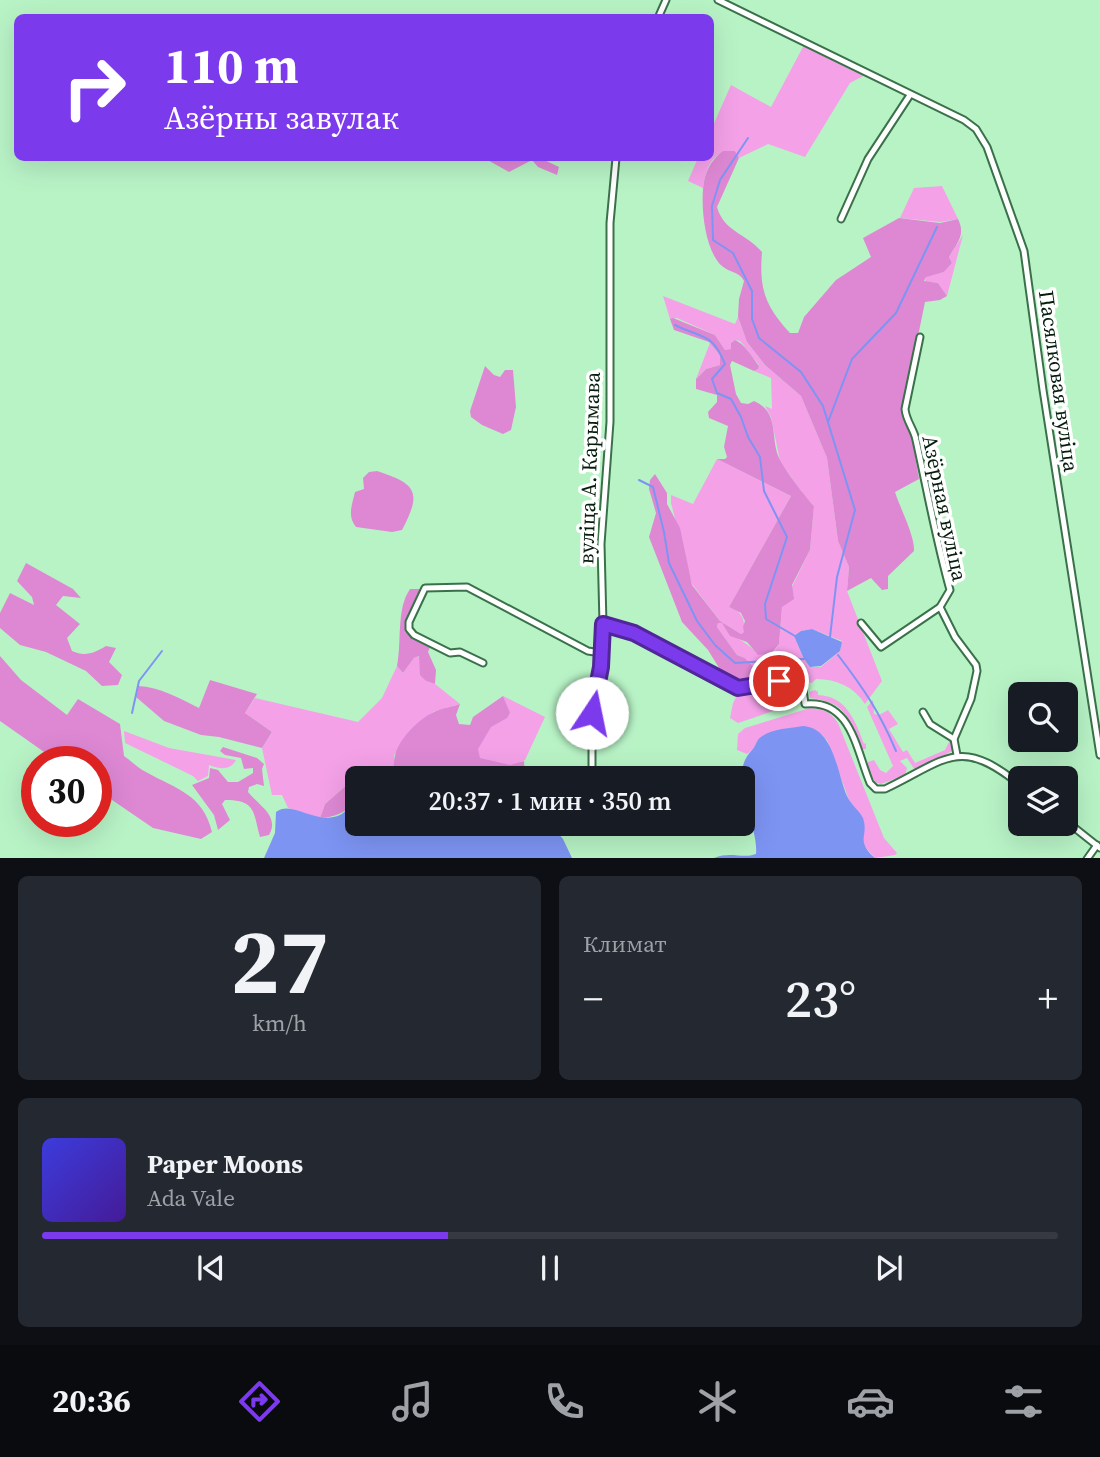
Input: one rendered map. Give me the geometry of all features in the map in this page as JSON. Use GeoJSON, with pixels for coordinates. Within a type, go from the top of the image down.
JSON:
{"type":"FeatureCollection","features":[{"type":"Feature","properties":{"kind":"street","name":"Пасялковая вуліца"},"geometry":{"type":"LineString","coordinates":[[718,0],[964,120],[980,134],[993,159],[1024,251],[1100,755]]}},
{"type":"Feature","properties":{"kind":"street"},"geometry":{"type":"LineString","coordinates":[[841,219],[868,159],[910,95]]}},
{"type":"Feature","properties":{"kind":"street","name":"вуліца А. Карымава"},"geometry":{"type":"LineString","coordinates":[[592,766],[592,713],[601,667],[603,624],[601,544],[610,422],[610,223],[615,161]]}},
{"type":"Feature","properties":{"kind":"street","name":"Азёрная вуліца"},"geometry":{"type":"LineString","coordinates":[[920,337],[905,410],[906,419],[915,435],[933,530],[950,590],[940,607],[955,637],[976,665],[977,671],[971,698],[954,739]]}},
{"type":"Feature","properties":{"kind":"street"},"geometry":{"type":"LineString","coordinates":[[483,663],[460,652],[450,653],[414,635],[409,629],[409,622],[425,588],[467,587],[588,650],[601,653]]}},
{"type":"Feature","properties":{"kind":"street"},"geometry":{"type":"LineString","coordinates":[[861,623],[881,647],[940,607]]}},
{"type":"Feature","properties":{"kind":"street"},"geometry":{"type":"LineString","coordinates":[[603,624],[634,633],[738,688],[775,681],[799,687],[803,690],[806,704],[825,704],[841,715],[870,783],[876,789],[885,789],[957,755],[985,761],[1008,777]]}},
{"type":"Feature","properties":{"kind":"street"},"geometry":{"type":"LineString","coordinates":[[923,712],[930,724],[954,739],[957,755]]}},
{"type":"Feature","properties":{"kind":"street"},"geometry":{"type":"LineString","coordinates":[[1078,830],[1098,846]]}},
{"type":"Feature","properties":{"kind":"shaded area"},"geometry":{"type":"Polygon","coordinates":[[[804,45],[867,74],[850,83],[805,157],[768,144],[739,158],[735,151],[721,154],[714,160],[714,123],[731,85],[771,107],[804,45]]]}},
{"type":"Feature","properties":{"kind":"shaded area"},"geometry":{"type":"Polygon","coordinates":[[[723,151],[735,151],[739,158],[717,207],[730,227],[762,252],[763,287],[769,305],[790,333],[798,333],[804,317],[836,280],[871,257],[863,238],[899,218],[940,223],[958,219],[960,239],[949,257],[952,263],[944,272],[926,277],[924,281],[938,283],[947,296],[925,302],[902,415],[912,437],[919,479],[895,492],[910,530],[914,551],[888,576],[888,589],[882,590],[871,578],[847,591],[849,567],[838,541],[827,458],[801,396],[765,365],[747,342],[738,317],[744,281],[740,275],[722,266],[716,259],[707,237],[703,187],[714,159],[723,151]]]}},
{"type":"Feature","properties":{"kind":"shaded area"},"geometry":{"type":"Polygon","coordinates":[[[489,161],[530,161],[509,172],[489,161]]]}},
{"type":"Feature","properties":{"kind":"shaded area"},"geometry":{"type":"Polygon","coordinates":[[[533,161],[546,161],[559,167],[557,175],[538,167],[533,161]]]}},
{"type":"Feature","properties":{"kind":"shaded area"},"geometry":{"type":"Polygon","coordinates":[[[697,161],[713,161],[708,167],[703,188],[688,181],[697,161]]]}},
{"type":"Feature","properties":{"kind":"shaded area"},"geometry":{"type":"Polygon","coordinates":[[[942,186],[958,219],[940,222],[900,218],[914,188],[942,186]]]}},
{"type":"Feature","properties":{"kind":"shaded area"},"geometry":{"type":"Polygon","coordinates":[[[963,235],[947,296],[938,283],[925,282],[926,276],[944,272],[952,263],[949,257],[963,235]]]}},
{"type":"Feature","properties":{"kind":"shaded area"},"geometry":{"type":"Polygon","coordinates":[[[663,296],[735,324],[738,317],[747,342],[765,365],[801,396],[827,458],[838,541],[849,567],[847,591],[882,681],[865,704],[850,689],[831,681],[816,679],[812,683],[781,675],[753,682],[759,679],[759,673],[745,658],[737,655],[717,627],[718,623],[722,623],[758,654],[773,653],[779,644],[782,607],[810,550],[814,506],[780,461],[771,417],[765,406],[772,409],[771,378],[754,371],[759,365],[740,341],[735,340],[731,343],[731,349],[725,350],[715,335],[677,318],[670,319],[663,296]],[[812,629],[801,631],[794,636],[810,667],[821,667],[840,651],[842,641],[812,629]]]}},
{"type":"Feature","properties":{"kind":"shaded area"},"geometry":{"type":"Polygon","coordinates":[[[670,319],[715,335],[725,350],[731,349],[731,343],[735,340],[751,355],[759,366],[754,371],[732,361],[730,365],[736,394],[741,403],[754,401],[768,412],[780,460],[814,506],[810,550],[792,585],[794,599],[782,607],[779,644],[772,653],[758,655],[747,642],[730,636],[722,623],[718,623],[717,627],[737,655],[745,658],[759,673],[759,679],[752,682],[742,682],[721,671],[708,650],[682,622],[649,537],[656,513],[649,489],[650,480],[655,474],[667,493],[667,504],[680,528],[692,585],[720,621],[741,634],[744,632],[745,621],[741,613],[729,607],[791,496],[717,459],[727,457],[724,447],[728,426],[709,418],[708,412],[717,402],[717,395],[696,389],[696,379],[706,369],[720,365],[720,355],[709,342],[674,330],[670,319]]]}},
{"type":"Feature","properties":{"kind":"shaded area"},"geometry":{"type":"Polygon","coordinates":[[[710,343],[720,355],[720,365],[706,369],[696,379],[710,343]]]}},
{"type":"Feature","properties":{"kind":"shaded area"},"geometry":{"type":"Polygon","coordinates":[[[485,366],[500,377],[505,370],[513,370],[516,407],[511,430],[503,434],[471,417],[470,411],[485,366]]]}},
{"type":"Feature","properties":{"kind":"shaded area"},"geometry":{"type":"Polygon","coordinates":[[[717,459],[791,496],[729,607],[742,616],[744,632],[741,634],[720,621],[692,584],[671,503],[671,495],[693,504],[717,459]]]}},
{"type":"Feature","properties":{"kind":"shaded area"},"geometry":{"type":"Polygon","coordinates":[[[377,471],[401,480],[412,491],[412,507],[402,530],[392,532],[356,527],[353,523],[351,510],[355,492],[364,489],[363,478],[369,472],[377,471]]]}},
{"type":"Feature","properties":{"kind":"shaded area"},"geometry":{"type":"Polygon","coordinates":[[[26,563],[73,589],[81,598],[63,596],[56,605],[80,624],[67,638],[72,651],[85,654],[106,646],[116,648],[109,662],[122,675],[118,685],[102,686],[86,671],[46,652],[20,645],[0,628],[0,613],[10,593],[34,605],[32,597],[17,581],[26,563]]]}},
{"type":"Feature","properties":{"kind":"shaded area"},"geometry":{"type":"Polygon","coordinates":[[[410,589],[421,589],[406,620],[405,632],[431,645],[428,652],[436,670],[435,684],[420,675],[419,656],[414,658],[403,673],[397,666],[401,616],[410,589]]]}},
{"type":"Feature","properties":{"kind":"shaded area"},"geometry":{"type":"Polygon","coordinates":[[[0,656],[21,680],[67,715],[78,699],[120,724],[124,756],[143,770],[187,794],[202,809],[212,832],[201,839],[153,828],[112,800],[112,746],[36,746],[0,721],[0,656]]]}},
{"type":"Feature","properties":{"kind":"shaded area"},"geometry":{"type":"Polygon","coordinates":[[[420,656],[426,681],[435,684],[460,704],[433,712],[394,755],[395,766],[345,766],[345,787],[325,804],[320,818],[288,808],[282,795],[272,795],[262,748],[272,732],[245,713],[255,698],[358,722],[382,698],[397,666],[403,673],[414,658],[420,656]]]}},
{"type":"Feature","properties":{"kind":"shaded area"},"geometry":{"type":"Polygon","coordinates":[[[210,680],[257,694],[245,713],[272,732],[262,748],[201,735],[164,721],[136,697],[138,686],[154,688],[199,708],[210,680]]]}},
{"type":"Feature","properties":{"kind":"shaded area"},"geometry":{"type":"Polygon","coordinates":[[[782,683],[799,691],[800,699],[797,703],[738,723],[730,718],[739,692],[782,683]]]}},
{"type":"Feature","properties":{"kind":"shaded area"},"geometry":{"type":"Polygon","coordinates":[[[815,690],[818,695],[836,700],[848,711],[864,744],[866,743],[866,749],[860,749],[845,713],[823,700],[810,698],[809,692],[815,690]]]}},
{"type":"Feature","properties":{"kind":"shaded area"},"geometry":{"type":"Polygon","coordinates":[[[503,696],[545,717],[525,760],[511,766],[480,759],[477,748],[490,726],[509,713],[503,696]]]}},
{"type":"Feature","properties":{"kind":"shaded area"},"geometry":{"type":"Polygon","coordinates":[[[503,696],[510,713],[507,718],[491,727],[478,749],[480,758],[510,765],[524,761],[524,766],[394,766],[398,746],[411,729],[428,715],[460,704],[456,715],[459,724],[470,725],[473,717],[503,696]]]}},
{"type":"Feature","properties":{"kind":"shaded area"},"geometry":{"type":"Polygon","coordinates":[[[873,700],[874,714],[879,715],[888,710],[898,724],[889,729],[903,752],[907,750],[915,763],[945,750],[950,740],[954,750],[915,770],[907,758],[900,761],[907,768],[905,775],[881,784],[875,782],[867,767],[868,762],[874,760],[880,770],[886,773],[893,766],[867,707],[873,700]]]}},
{"type":"Feature","properties":{"kind":"shaded area"},"geometry":{"type":"Polygon","coordinates":[[[810,708],[826,711],[838,723],[884,838],[897,853],[895,855],[875,858],[864,846],[863,819],[849,800],[827,740],[797,727],[771,733],[758,740],[747,754],[737,750],[738,734],[745,728],[810,708]]]}},
{"type":"Feature","properties":{"kind":"shaded area"},"geometry":{"type":"Polygon","coordinates":[[[124,731],[169,748],[236,760],[231,766],[224,768],[209,765],[208,776],[198,781],[193,776],[125,743],[124,731]]]}},
{"type":"Feature","properties":{"kind":"shaded area"},"geometry":{"type":"Polygon","coordinates":[[[223,747],[257,758],[264,764],[264,786],[257,784],[249,787],[248,792],[270,817],[272,828],[269,835],[260,837],[254,815],[248,805],[225,800],[222,804],[230,820],[218,830],[214,815],[192,785],[209,778],[210,768],[218,770],[228,782],[238,782],[253,773],[253,768],[244,769],[241,758],[225,755],[220,751],[223,747]]]}},
{"type":"Feature","properties":{"kind":"shaded area"},"geometry":{"type":"Polygon","coordinates":[[[345,787],[345,811],[320,818],[325,804],[345,787]]]}},
{"type":"Feature","properties":{"kind":"water"},"geometry":{"type":"Polygon","coordinates":[[[812,629],[842,642],[840,651],[821,666],[810,667],[794,636],[801,631],[812,629]]]}},
{"type":"Feature","properties":{"kind":"water"},"geometry":{"type":"Polygon","coordinates":[[[803,726],[822,735],[828,743],[847,796],[863,818],[864,843],[875,858],[714,858],[756,854],[755,766],[744,766],[758,740],[765,734],[803,726]]]}},
{"type":"Feature","properties":{"kind":"water"},"geometry":{"type":"Polygon","coordinates":[[[289,809],[322,817],[345,811],[345,836],[560,836],[572,858],[264,858],[275,833],[276,812],[289,809]]]}},
{"type":"Feature","properties":{"kind":"waterway"},"geometry":{"type":"LineString","coordinates":[[748,138],[720,180],[712,206],[713,240],[733,253],[752,291],[752,319],[759,338],[801,372],[823,406],[855,510],[837,577],[830,637]]}},
{"type":"Feature","properties":{"kind":"waterway"},"geometry":{"type":"LineString","coordinates":[[828,422],[852,359],[896,313],[937,227]]}},
{"type":"Feature","properties":{"kind":"waterway"},"geometry":{"type":"LineString","coordinates":[[675,325],[711,341],[725,364],[712,379],[717,393],[731,399],[741,417],[748,437],[760,457],[764,491],[787,537],[765,604],[766,619],[795,636]]}},
{"type":"Feature","properties":{"kind":"waterway"},"geometry":{"type":"LineString","coordinates":[[639,480],[653,487],[669,563],[697,621],[715,645],[735,663],[804,659]]}},
{"type":"Feature","properties":{"kind":"waterway"},"geometry":{"type":"LineString","coordinates":[[132,713],[139,681],[162,651]]}},
{"type":"Feature","properties":{"kind":"waterway"},"geometry":{"type":"LineString","coordinates":[[838,655],[870,701],[896,751]]}},
{"type":"Feature","properties":{"kind":"route"},"geometry":{"type":"LineString","coordinates":[[592,713],[601,667],[603,624],[634,633],[738,688],[779,681]]}}]}
